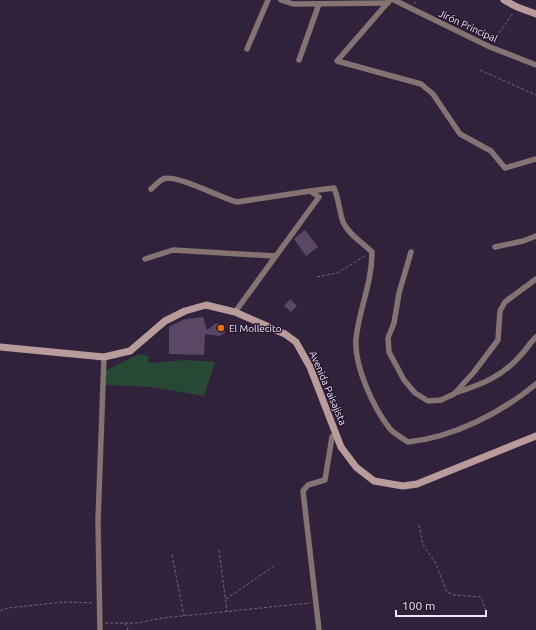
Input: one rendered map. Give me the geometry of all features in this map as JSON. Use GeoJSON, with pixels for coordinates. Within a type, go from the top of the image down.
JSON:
{"type":"FeatureCollection","features":[{"type":"Feature","properties":{"kind":"main road"},"geometry":{"type":"LineString","coordinates":[[504,0],[518,4],[536,14]]}},
{"type":"Feature","properties":{"kind":"main road","name":"Avenida Paisajista"},"geometry":{"type":"LineString","coordinates":[[0,347],[104,357],[130,351],[165,321],[185,311],[206,306],[235,312],[286,334],[296,342],[310,367],[341,447],[356,468],[374,481],[403,486],[417,484],[536,436]]}},
{"type":"Feature","properties":{"kind":"street"},"geometry":{"type":"LineString","coordinates":[[247,49],[268,0]]}},
{"type":"Feature","properties":{"kind":"street"},"geometry":{"type":"LineString","coordinates":[[281,0],[293,4],[389,1]]}},
{"type":"Feature","properties":{"kind":"street","name":"Jirón Principal"},"geometry":{"type":"LineString","coordinates":[[394,0],[490,47],[536,66]]}},
{"type":"Feature","properties":{"kind":"street"},"geometry":{"type":"LineString","coordinates":[[389,1],[337,61],[421,84],[433,94],[460,134],[475,140],[491,151],[505,168],[536,159]]}},
{"type":"Feature","properties":{"kind":"street"},"geometry":{"type":"LineString","coordinates":[[299,60],[319,4]]}},
{"type":"Feature","properties":{"kind":"street"},"geometry":{"type":"LineString","coordinates":[[151,189],[164,178],[175,177],[236,202],[334,188],[339,198],[343,222],[348,229],[372,252],[372,270],[356,337],[356,351],[366,384],[375,405],[391,430],[408,442],[444,434],[507,405],[536,384]]}},
{"type":"Feature","properties":{"kind":"street"},"geometry":{"type":"LineString","coordinates":[[235,312],[319,197],[310,191]]}},
{"type":"Feature","properties":{"kind":"street"},"geometry":{"type":"LineString","coordinates":[[495,248],[536,236]]}},
{"type":"Feature","properties":{"kind":"street"},"geometry":{"type":"LineString","coordinates":[[145,259],[173,250],[275,256]]}},
{"type":"Feature","properties":{"kind":"street"},"geometry":{"type":"LineString","coordinates":[[411,252],[399,293],[394,323],[388,338],[389,352],[404,380],[415,393],[428,402],[441,400],[496,378],[519,357],[536,336]]}},
{"type":"Feature","properties":{"kind":"street"},"geometry":{"type":"LineString","coordinates":[[454,394],[474,372],[498,340],[500,311],[505,302],[536,279]]}},
{"type":"Feature","properties":{"kind":"street"},"geometry":{"type":"LineString","coordinates":[[100,630],[98,521],[104,357]]}},
{"type":"Feature","properties":{"kind":"street"},"geometry":{"type":"LineString","coordinates":[[318,630],[317,602],[303,491],[308,485],[325,480],[332,437],[336,433]]}},
{"type":"Feature","properties":{"kind":"path"},"geometry":{"type":"LineString","coordinates":[[490,47],[518,4]]}},
{"type":"Feature","properties":{"kind":"path"},"geometry":{"type":"LineString","coordinates":[[480,70],[536,95]]}},
{"type":"Feature","properties":{"kind":"path"},"geometry":{"type":"LineString","coordinates":[[317,277],[337,273],[372,252]]}},
{"type":"Feature","properties":{"kind":"path"},"geometry":{"type":"LineString","coordinates":[[419,525],[423,545],[435,562],[447,592],[454,595],[481,597],[486,612]]}},
{"type":"Feature","properties":{"kind":"path"},"geometry":{"type":"LineString","coordinates":[[220,550],[227,612]]}},
{"type":"Feature","properties":{"kind":"path"},"geometry":{"type":"LineString","coordinates":[[172,555],[184,616]]}},
{"type":"Feature","properties":{"kind":"path"},"geometry":{"type":"LineString","coordinates":[[225,599],[274,566]]}},
{"type":"Feature","properties":{"kind":"path"},"geometry":{"type":"LineString","coordinates":[[0,611],[8,608],[64,602],[100,604]]}},
{"type":"Feature","properties":{"kind":"path"},"geometry":{"type":"LineString","coordinates":[[100,623],[125,623],[317,602]]}},
{"type":"Feature","properties":{"kind":"path"},"geometry":{"type":"LineString","coordinates":[[125,623],[128,630]]}},
{"type":"Feature","properties":{"kind":"green space"},"geometry":{"type":"Polygon","coordinates":[[[139,354],[149,356],[148,363],[185,360],[215,362],[204,396],[152,387],[106,385],[105,371],[139,354]]]}},
{"type":"Feature","properties":{"kind":"building"},"geometry":{"type":"Polygon","coordinates":[[[305,230],[318,247],[306,256],[294,239],[305,230]]]}},
{"type":"Feature","properties":{"kind":"building"},"geometry":{"type":"Polygon","coordinates":[[[290,299],[297,306],[291,312],[284,306],[290,299]]]}},
{"type":"Feature","properties":{"kind":"building"},"geometry":{"type":"Polygon","coordinates":[[[203,317],[207,330],[216,323],[225,326],[225,333],[219,336],[205,334],[204,355],[169,354],[169,327],[185,319],[203,317]]]}},
{"type":"Feature","properties":{"kind":"place","name":"El Mollecito"},"geometry":{"type":"Point","coordinates":[221,328]}}]}
